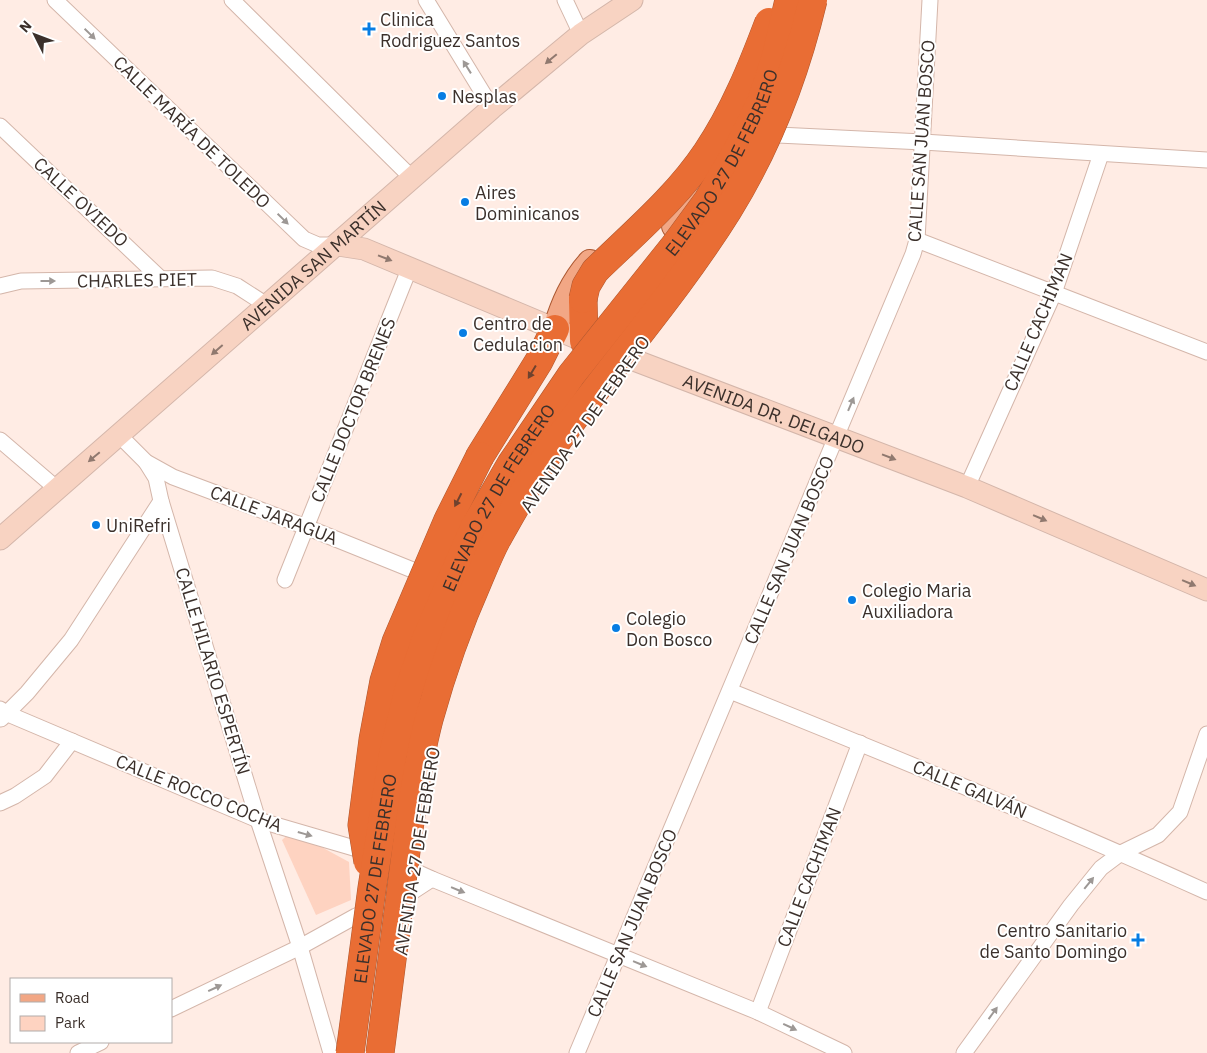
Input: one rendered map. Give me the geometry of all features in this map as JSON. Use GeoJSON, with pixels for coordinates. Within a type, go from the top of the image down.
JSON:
{"type":"FeatureCollection","features":[{"type":"Feature","properties":{"kind":"highway"},"geometry":{"type":"LineString","coordinates":[[584,341],[583,299],[586,286],[595,271],[680,188],[707,153],[743,88],[778,0]]}},
{"type":"Feature","properties":{"kind":"highway","name":"ELEVADO 27 DE FEBRERO"},"geometry":{"type":"LineString","coordinates":[[350,1053],[372,888],[393,754],[408,692],[426,639],[474,528],[511,464],[572,374],[676,246],[708,200],[732,159],[761,102],[776,56],[789,0]]}},
{"type":"Feature","properties":{"kind":"highway","name":"ELEVADO 27 DE FEBRERO"},"geometry":{"type":"LineString","coordinates":[[380,1053],[418,770],[429,720],[444,668],[463,614],[495,542],[524,492],[554,446],[692,262],[728,210],[744,182],[780,110],[795,66],[813,0]]}},
{"type":"Feature","properties":{"kind":"highway"},"geometry":{"type":"LineString","coordinates":[[372,888],[362,825],[373,740],[384,681],[396,642],[436,546],[480,456],[534,369],[555,329]]}},
{"type":"Feature","properties":{"kind":"main road","name":"AVENIDA SAN MARTÍN"},"geometry":{"type":"LineString","coordinates":[[0,539],[56,488],[120,436],[492,108],[580,34],[632,0]]}},
{"type":"Feature","properties":{"kind":"main road"},"geometry":{"type":"LineString","coordinates":[[337,1053],[379,761],[394,686],[438,580],[492,474],[536,405],[680,218],[715,162],[744,110],[778,0]]}},
{"type":"Feature","properties":{"kind":"main road","name":"AVENIDA 27 DE FEBRERO"},"geometry":{"type":"LineString","coordinates":[[388,1053],[410,894],[423,874],[427,765],[449,687],[486,591],[525,506],[577,430],[680,291],[746,194],[778,135],[807,53],[820,0]]}},
{"type":"Feature","properties":{"kind":"main road"},"geometry":{"type":"LineString","coordinates":[[555,329],[565,299],[580,274],[605,246],[660,198],[744,110]]}},
{"type":"Feature","properties":{"kind":"main road","name":"AVENIDA DR. DELGADO"},"geometry":{"type":"LineString","coordinates":[[338,245],[364,249],[584,341],[967,487],[1207,590]]}},
{"type":"Feature","properties":{"kind":"street","name":"CALLE MARÍA DE TOLEDO"},"geometry":{"type":"LineString","coordinates":[[55,0],[304,239],[318,245],[338,245]]}},
{"type":"Feature","properties":{"kind":"street"},"geometry":{"type":"LineString","coordinates":[[232,0],[412,178]]}},
{"type":"Feature","properties":{"kind":"street"},"geometry":{"type":"LineString","coordinates":[[426,0],[492,108]]}},
{"type":"Feature","properties":{"kind":"street"},"geometry":{"type":"LineString","coordinates":[[565,0],[580,34]]}},
{"type":"Feature","properties":{"kind":"street","name":"CALLE SAN JUAN BOSCO"},"geometry":{"type":"LineString","coordinates":[[577,1053],[913,254],[917,240],[930,0]]}},
{"type":"Feature","properties":{"kind":"street","name":"CALLE OVIEDO"},"geometry":{"type":"LineString","coordinates":[[0,126],[162,279]]}},
{"type":"Feature","properties":{"kind":"street"},"geometry":{"type":"LineString","coordinates":[[778,135],[1207,160]]}},
{"type":"Feature","properties":{"kind":"street","name":"CALLE CACHIMAN"},"geometry":{"type":"LineString","coordinates":[[967,487],[1054,293],[1101,154]]}},
{"type":"Feature","properties":{"kind":"street"},"geometry":{"type":"LineString","coordinates":[[917,240],[1207,352]]}},
{"type":"Feature","properties":{"kind":"street","name":"CALLE DOCTOR BRENES"},"geometry":{"type":"LineString","coordinates":[[285,580],[410,267]]}},
{"type":"Feature","properties":{"kind":"street","name":"CHARLES PIET"},"geometry":{"type":"LineString","coordinates":[[0,286],[21,281],[212,278],[236,286],[268,306]]}},
{"type":"Feature","properties":{"kind":"street","name":"CALLE JARAGUA"},"geometry":{"type":"LineString","coordinates":[[120,436],[146,462],[173,477],[306,527],[438,580]]}},
{"type":"Feature","properties":{"kind":"street"},"geometry":{"type":"LineString","coordinates":[[0,440],[56,488]]}},
{"type":"Feature","properties":{"kind":"street","name":"CALLE HILARIO ESPERTÍN"},"geometry":{"type":"LineString","coordinates":[[146,462],[156,478],[161,501],[258,820],[300,947],[330,1053]]}},
{"type":"Feature","properties":{"kind":"street"},"geometry":{"type":"LineString","coordinates":[[2,714],[71,640],[161,501]]}},
{"type":"Feature","properties":{"kind":"street","name":"CALLE GALVÁN"},"geometry":{"type":"LineString","coordinates":[[730,691],[860,743],[1121,853],[1207,892]]}},
{"type":"Feature","properties":{"kind":"street","name":"CALLE ROCCO COCHA"},"geometry":{"type":"LineString","coordinates":[[2,714],[72,741],[258,820],[366,852],[423,874],[758,1012],[844,1053]]}},
{"type":"Feature","properties":{"kind":"street"},"geometry":{"type":"LineString","coordinates":[[964,1053],[1071,905],[1101,868],[1121,853],[1158,834],[1180,812],[1207,734]]}},
{"type":"Feature","properties":{"kind":"street"},"geometry":{"type":"LineString","coordinates":[[0,804],[45,776],[72,741]]}},
{"type":"Feature","properties":{"kind":"street","name":"CALLE CACHIMAN"},"geometry":{"type":"LineString","coordinates":[[758,1012],[860,743]]}},
{"type":"Feature","properties":{"kind":"street"},"geometry":{"type":"LineString","coordinates":[[172,1008],[300,947],[356,916],[410,894]]}},
{"type":"Feature","properties":{"kind":"street"},"geometry":{"type":"LineString","coordinates":[[78,1053],[99,1043]]}},
{"type":"Feature","properties":{"kind":"green space"},"geometry":{"type":"Polygon","coordinates":[[[292,831],[349,862],[351,900],[316,915],[282,840],[292,831]]]}},
{"type":"Feature","properties":{"kind":"place","name":"Clinica Rodriguez Santos"},"geometry":{"type":"Point","coordinates":[369,29]}},
{"type":"Feature","properties":{"kind":"place","name":"Nesplas"},"geometry":{"type":"Point","coordinates":[442,96]}},
{"type":"Feature","properties":{"kind":"place","name":"Aires Dominicanos"},"geometry":{"type":"Point","coordinates":[465,202]}},
{"type":"Feature","properties":{"kind":"place","name":"Centro de Cedulacion"},"geometry":{"type":"Point","coordinates":[463,333]}},
{"type":"Feature","properties":{"kind":"place","name":"UniRefri"},"geometry":{"type":"Point","coordinates":[96,525]}},
{"type":"Feature","properties":{"kind":"place","name":"Colegio Maria Auxiliadora"},"geometry":{"type":"Point","coordinates":[852,600]}},
{"type":"Feature","properties":{"kind":"place","name":"Colegio Don Bosco"},"geometry":{"type":"Point","coordinates":[616,628]}},
{"type":"Feature","properties":{"kind":"place","name":"Centro Sanitario de Santo Domingo"},"geometry":{"type":"Point","coordinates":[1138,940]}}]}
